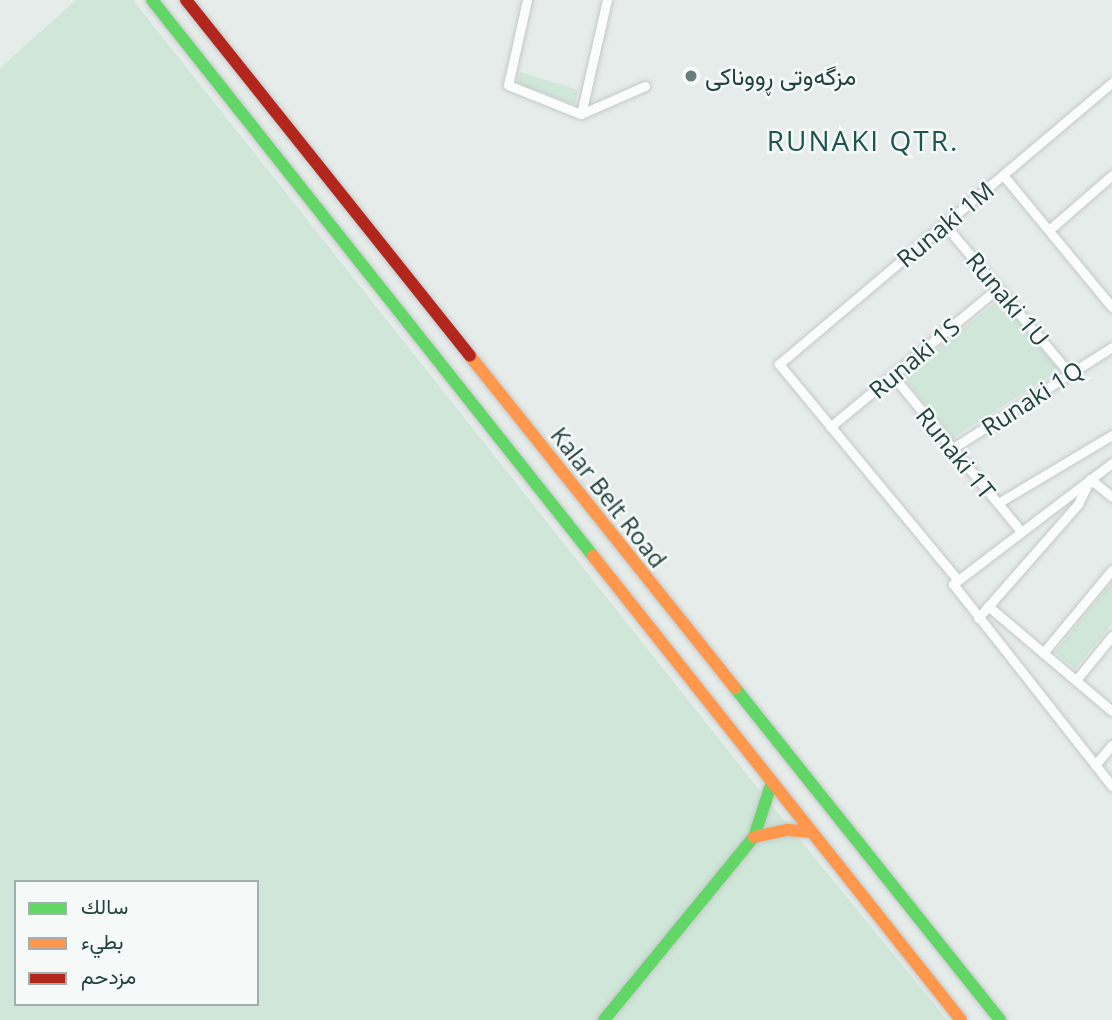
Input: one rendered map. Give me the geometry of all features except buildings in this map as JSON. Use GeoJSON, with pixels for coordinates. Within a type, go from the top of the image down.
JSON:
{"type":"FeatureCollection","features":[{"type":"Feature","properties":{"kind":"main road","name":"Kalar Belt Road"},"geometry":{"type":"LineString","coordinates":[[152,0],[961,1020]]}},
{"type":"Feature","properties":{"kind":"main road","name":"Kalar Belt Road"},"geometry":{"type":"LineString","coordinates":[[186,0],[999,1020]]}},
{"type":"Feature","properties":{"kind":"main road"},"geometry":{"type":"LineString","coordinates":[[450,377],[465,373],[472,359]]}},
{"type":"Feature","properties":{"kind":"main road"},"geometry":{"type":"LineString","coordinates":[[604,1020],[754,837],[772,782]]}},
{"type":"Feature","properties":{"kind":"main road"},"geometry":{"type":"LineString","coordinates":[[754,837],[788,830],[811,832]]}},
{"type":"Feature","properties":{"kind":"street"},"geometry":{"type":"LineString","coordinates":[[527,0],[508,85],[581,114],[645,86]]}},
{"type":"Feature","properties":{"kind":"street"},"geometry":{"type":"LineString","coordinates":[[581,114],[607,0]]}},
{"type":"Feature","properties":{"kind":"street","name":"Runaki 1M"},"geometry":{"type":"LineString","coordinates":[[830,427],[779,364],[1112,83]]}},
{"type":"Feature","properties":{"kind":"street"},"geometry":{"type":"LineString","coordinates":[[1003,175],[1112,307]]}},
{"type":"Feature","properties":{"kind":"street"},"geometry":{"type":"LineString","coordinates":[[1049,230],[1111,177]]}},
{"type":"Feature","properties":{"kind":"street","name":"Runaki 1U"},"geometry":{"type":"LineString","coordinates":[[946,225],[1070,374]]}},
{"type":"Feature","properties":{"kind":"street","name":"Runaki 1S"},"geometry":{"type":"LineString","coordinates":[[830,427],[998,288]]}},
{"type":"Feature","properties":{"kind":"street","name":"Runaki 1Q"},"geometry":{"type":"LineString","coordinates":[[953,448],[1112,347]]}},
{"type":"Feature","properties":{"kind":"street","name":"Runaki 1T"},"geometry":{"type":"LineString","coordinates":[[893,376],[1020,530]]}},
{"type":"Feature","properties":{"kind":"street"},"geometry":{"type":"LineString","coordinates":[[830,427],[956,578],[955,590],[1112,786]]}},
{"type":"Feature","properties":{"kind":"street"},"geometry":{"type":"LineString","coordinates":[[998,503],[1112,435]]}},
{"type":"Feature","properties":{"kind":"street"},"geometry":{"type":"LineString","coordinates":[[956,578],[1112,463]]}},
{"type":"Feature","properties":{"kind":"street"},"geometry":{"type":"LineString","coordinates":[[978,618],[1078,504],[1090,479]]}},
{"type":"Feature","properties":{"kind":"street"},"geometry":{"type":"LineString","coordinates":[[1090,479],[1112,497]]}},
{"type":"Feature","properties":{"kind":"street"},"geometry":{"type":"LineString","coordinates":[[1043,653],[1112,570]]}},
{"type":"Feature","properties":{"kind":"street"},"geometry":{"type":"LineString","coordinates":[[988,606],[1112,711]]}},
{"type":"Feature","properties":{"kind":"street"},"geometry":{"type":"LineString","coordinates":[[1076,680],[1112,636]]}},
{"type":"Feature","properties":{"kind":"street"},"geometry":{"type":"LineString","coordinates":[[1095,765],[1110,750]]}},
{"type":"Feature","properties":{"kind":"green space"},"geometry":{"type":"Polygon","coordinates":[[[76,0],[133,0],[753,782],[947,1020],[0,1020],[0,68],[76,0]]]}},
{"type":"Feature","properties":{"kind":"green space"},"geometry":{"type":"Polygon","coordinates":[[[520,72],[578,90],[575,104],[517,84],[520,72]]]}},
{"type":"Feature","properties":{"kind":"green space"},"geometry":{"type":"Polygon","coordinates":[[[1000,299],[1059,370],[953,438],[903,376],[1000,299]]]}},
{"type":"Feature","properties":{"kind":"green space"},"geometry":{"type":"Polygon","coordinates":[[[1112,582],[1112,624],[1075,669],[1055,652],[1112,582]]]}},
{"type":"Feature","properties":{"kind":"traffic: fast"},"geometry":{"type":"LineString","coordinates":[[152,0],[593,556]]}},
{"type":"Feature","properties":{"kind":"traffic: fast"},"geometry":{"type":"LineString","coordinates":[[735,688],[1000,1020]]}},
{"type":"Feature","properties":{"kind":"traffic: fast"},"geometry":{"type":"LineString","coordinates":[[604,1020],[754,837],[772,782]]}},
{"type":"Feature","properties":{"kind":"traffic: slow"},"geometry":{"type":"LineString","coordinates":[[470,356],[735,688]]}},
{"type":"Feature","properties":{"kind":"traffic: slow"},"geometry":{"type":"LineString","coordinates":[[593,556],[961,1020]]}},
{"type":"Feature","properties":{"kind":"traffic: slow"},"geometry":{"type":"LineString","coordinates":[[754,837],[788,830],[811,832]]}},
{"type":"Feature","properties":{"kind":"traffic: jam"},"geometry":{"type":"LineString","coordinates":[[186,0],[470,356]]}},
{"type":"Feature","properties":{"kind":"place","name":"مزگەوتی ڕووناکی"},"geometry":{"type":"Point","coordinates":[691,76]}},
{"type":"Feature","properties":{"kind":"district","name":"RUNAKI QTR."},"geometry":{"type":"Point","coordinates":[863,140]}}]}
